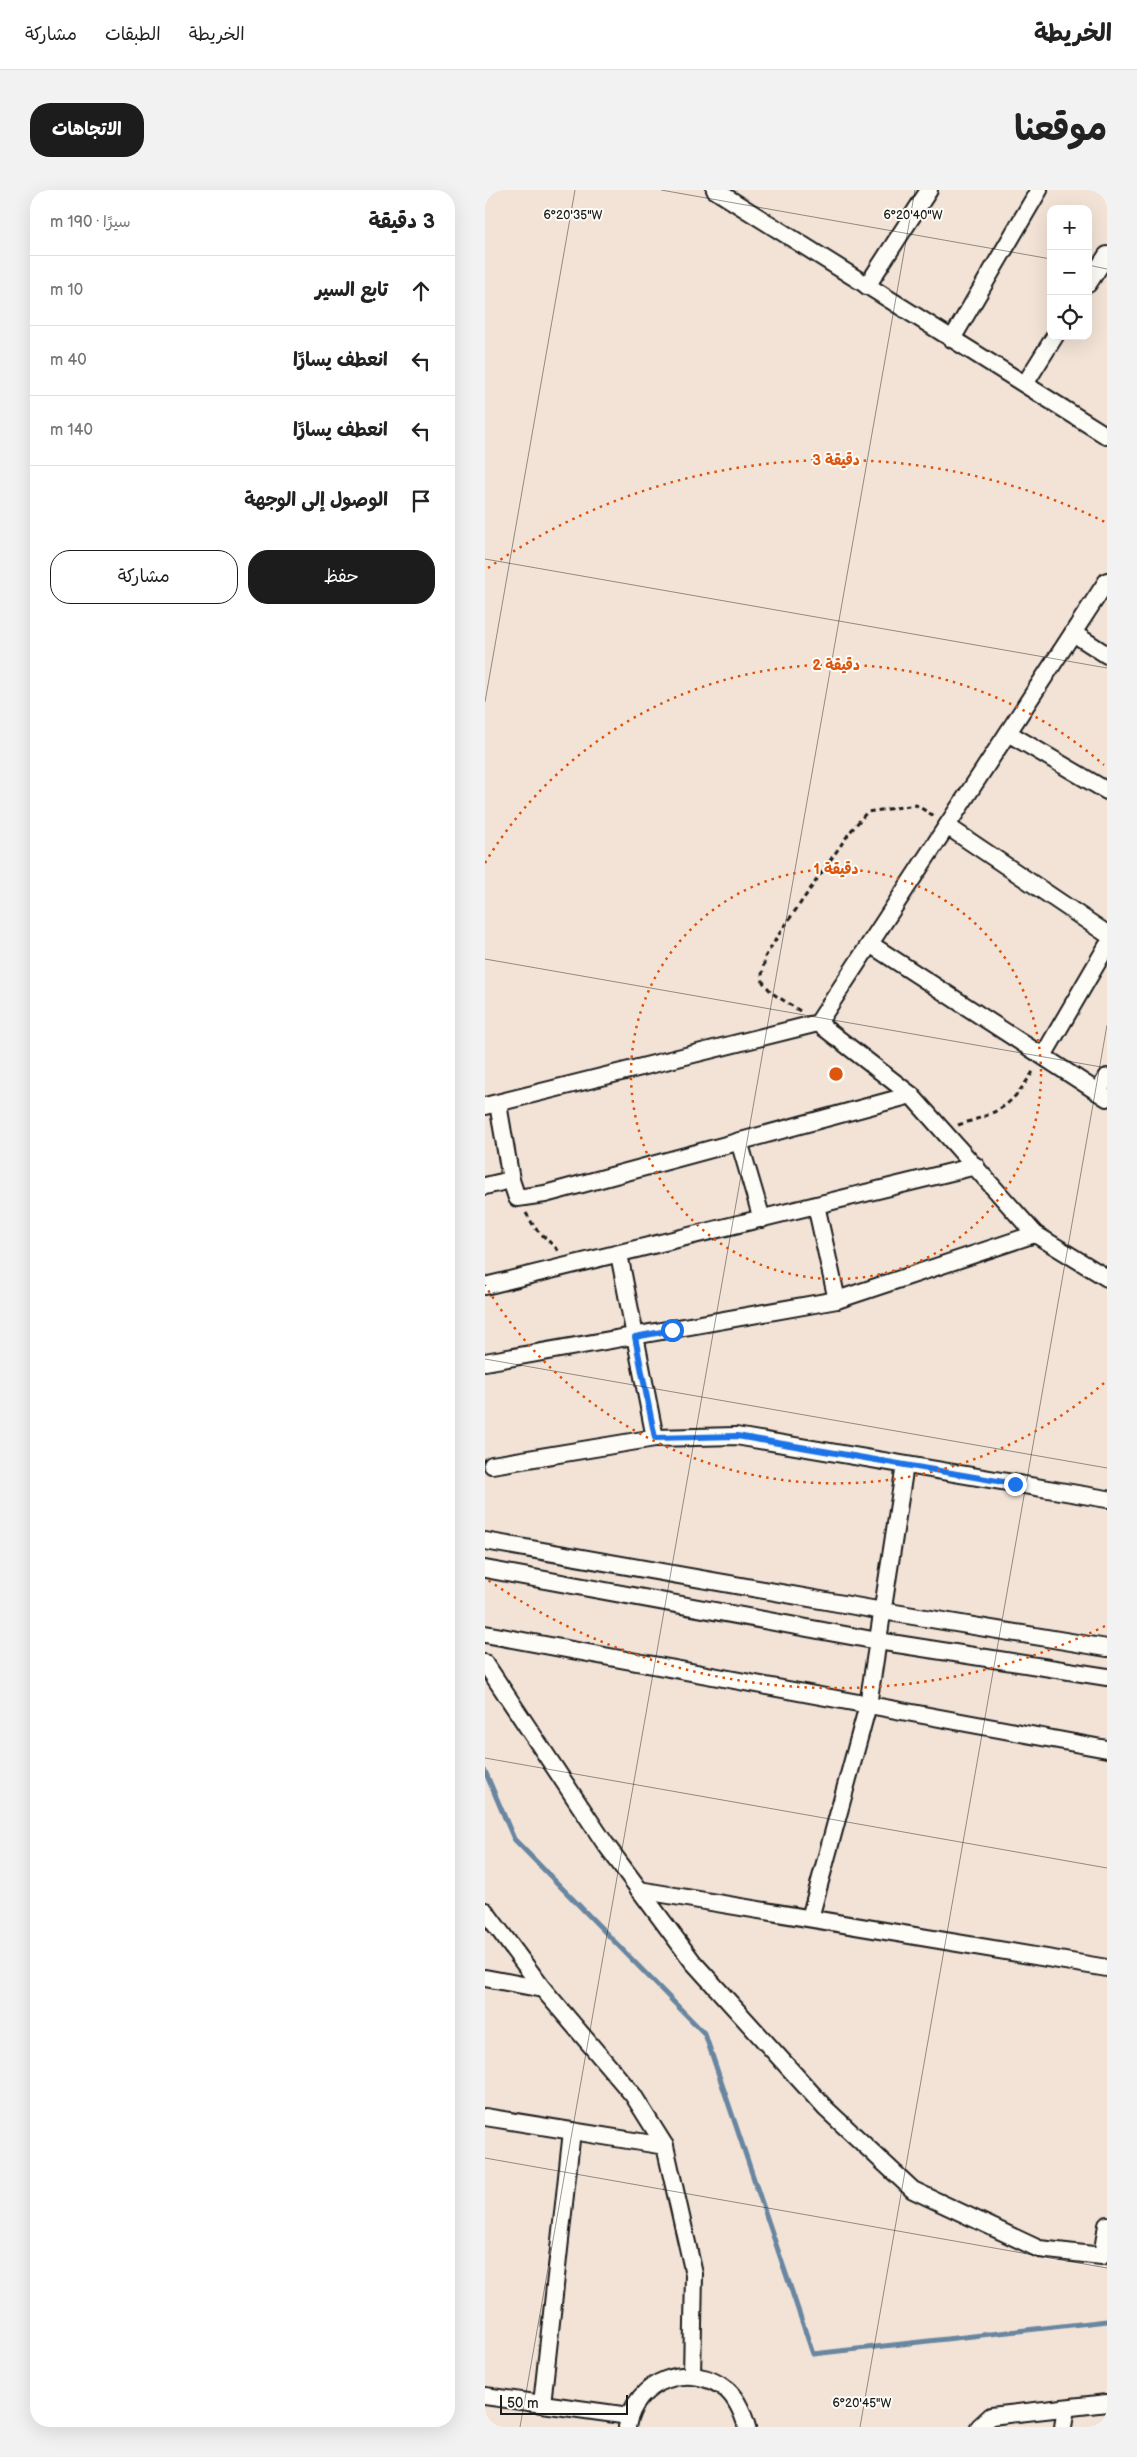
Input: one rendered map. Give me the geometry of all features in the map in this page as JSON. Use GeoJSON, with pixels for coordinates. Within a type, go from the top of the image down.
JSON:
{"type":"FeatureCollection","features":[{"type":"Feature","properties":{"kind":"street"},"geometry":{"type":"LineString","coordinates":[[715,190],[1107,436]]}},
{"type":"Feature","properties":{"kind":"street"},"geometry":{"type":"LineString","coordinates":[[867,286],[929,190]]}},
{"type":"Feature","properties":{"kind":"street"},"geometry":{"type":"LineString","coordinates":[[952,339],[1039,190]]}},
{"type":"Feature","properties":{"kind":"street"},"geometry":{"type":"LineString","coordinates":[[1092,278],[1107,255]]}},
{"type":"Feature","properties":{"kind":"street"},"geometry":{"type":"LineString","coordinates":[[1025,384],[1052,340]]}},
{"type":"Feature","properties":{"kind":"street"},"geometry":{"type":"LineString","coordinates":[[911,1095],[545,1194],[517,1198],[492,1105],[818,1023],[1107,581]]}},
{"type":"Feature","properties":{"kind":"street"},"geometry":{"type":"LineString","coordinates":[[1073,633],[1107,655]]}},
{"type":"Feature","properties":{"kind":"street"},"geometry":{"type":"LineString","coordinates":[[1008,733],[1107,791]]}},
{"type":"Feature","properties":{"kind":"street"},"geometry":{"type":"LineString","coordinates":[[947,826],[1107,934]]}},
{"type":"Feature","properties":{"kind":"street"},"geometry":{"type":"LineString","coordinates":[[870,944],[1103,1095],[1107,1076]]}},
{"type":"Feature","properties":{"kind":"street"},"geometry":{"type":"LineString","coordinates":[[1043,1056],[1107,946]]}},
{"type":"Feature","properties":{"kind":"street"},"geometry":{"type":"LineString","coordinates":[[818,1023],[911,1095],[1035,1234],[1107,1278]]}},
{"type":"Feature","properties":{"kind":"street"},"geometry":{"type":"LineString","coordinates":[[739,1141],[762,1218]]}},
{"type":"Feature","properties":{"kind":"street"},"geometry":{"type":"LineString","coordinates":[[485,1286],[976,1166]]}},
{"type":"Feature","properties":{"kind":"street"},"geometry":{"type":"LineString","coordinates":[[485,1186],[511,1180]]}},
{"type":"Feature","properties":{"kind":"street"},"geometry":{"type":"LineString","coordinates":[[816,1205],[837,1300]]}},
{"type":"Feature","properties":{"kind":"street"},"geometry":{"type":"LineString","coordinates":[[485,1362],[837,1300],[1035,1234]]}},
{"type":"Feature","properties":{"kind":"street"},"geometry":{"type":"LineString","coordinates":[[619,1254],[655,1438]]}},
{"type":"Feature","properties":{"kind":"street"},"geometry":{"type":"LineString","coordinates":[[492,1466],[655,1438],[737,1436],[1107,1499]]}},
{"type":"Feature","properties":{"kind":"street"},"geometry":{"type":"LineString","coordinates":[[810,1918],[869,1705],[905,1465]]}},
{"type":"Feature","properties":{"kind":"street"},"geometry":{"type":"LineString","coordinates":[[485,1541],[883,1611],[1107,1648]]}},
{"type":"Feature","properties":{"kind":"street"},"geometry":{"type":"LineString","coordinates":[[485,1569],[878,1641],[1107,1677]]}},
{"type":"Feature","properties":{"kind":"street"},"geometry":{"type":"LineString","coordinates":[[485,1634],[1107,1749]]}},
{"type":"Feature","properties":{"kind":"street"},"geometry":{"type":"LineString","coordinates":[[485,1663],[604,1842],[693,1962],[819,2101],[913,2190],[1039,2249],[1102,2256],[1107,2225]]}},
{"type":"Feature","properties":{"kind":"street"},"geometry":{"type":"LineString","coordinates":[[639,1890],[1107,1968]]}},
{"type":"Feature","properties":{"kind":"street"},"geometry":{"type":"LineString","coordinates":[[485,1911],[543,1989],[633,2095],[665,2146],[694,2274],[692,2375]]}},
{"type":"Feature","properties":{"kind":"street"},"geometry":{"type":"LineString","coordinates":[[485,1978],[543,1989]]}},
{"type":"Feature","properties":{"kind":"street"},"geometry":{"type":"LineString","coordinates":[[485,2117],[665,2146]]}},
{"type":"Feature","properties":{"kind":"street"},"geometry":{"type":"LineString","coordinates":[[542,2404],[572,2131]]}},
{"type":"Feature","properties":{"kind":"street"},"geometry":{"type":"LineString","coordinates":[[485,2396],[542,2404],[628,2421],[639,2398],[653,2384],[672,2376],[692,2375],[712,2380],[729,2391],[741,2408],[747,2427]]}},
{"type":"Feature","properties":{"kind":"street"},"geometry":{"type":"LineString","coordinates":[[979,2427],[991,2416],[1107,2403]]}},
{"type":"Feature","properties":{"kind":"street"},"geometry":{"type":"LineString","coordinates":[[1063,2427],[1066,2408]]}},
{"type":"Feature","properties":{"kind":"path"},"geometry":{"type":"LineString","coordinates":[[818,1023],[772,993],[763,982],[762,966],[781,931],[849,832],[867,812],[916,805],[922,807],[947,826]]}},
{"type":"Feature","properties":{"kind":"path"},"geometry":{"type":"LineString","coordinates":[[943,1130],[986,1116],[1009,1104],[1023,1088],[1043,1056]]}},
{"type":"Feature","properties":{"kind":"path"},"geometry":{"type":"LineString","coordinates":[[517,1198],[535,1228],[575,1264]]}},
{"type":"Feature","properties":{"kind":"waterway"},"geometry":{"type":"LineString","coordinates":[[485,1771],[514,1839],[705,2034],[813,2354],[1107,2321]]}},
{"type":"Feature","properties":{"kind":"route"},"geometry":{"type":"LineString","coordinates":[[672,1330],[635,1337],[655,1438],[737,1436],[1015,1484]]}}]}
